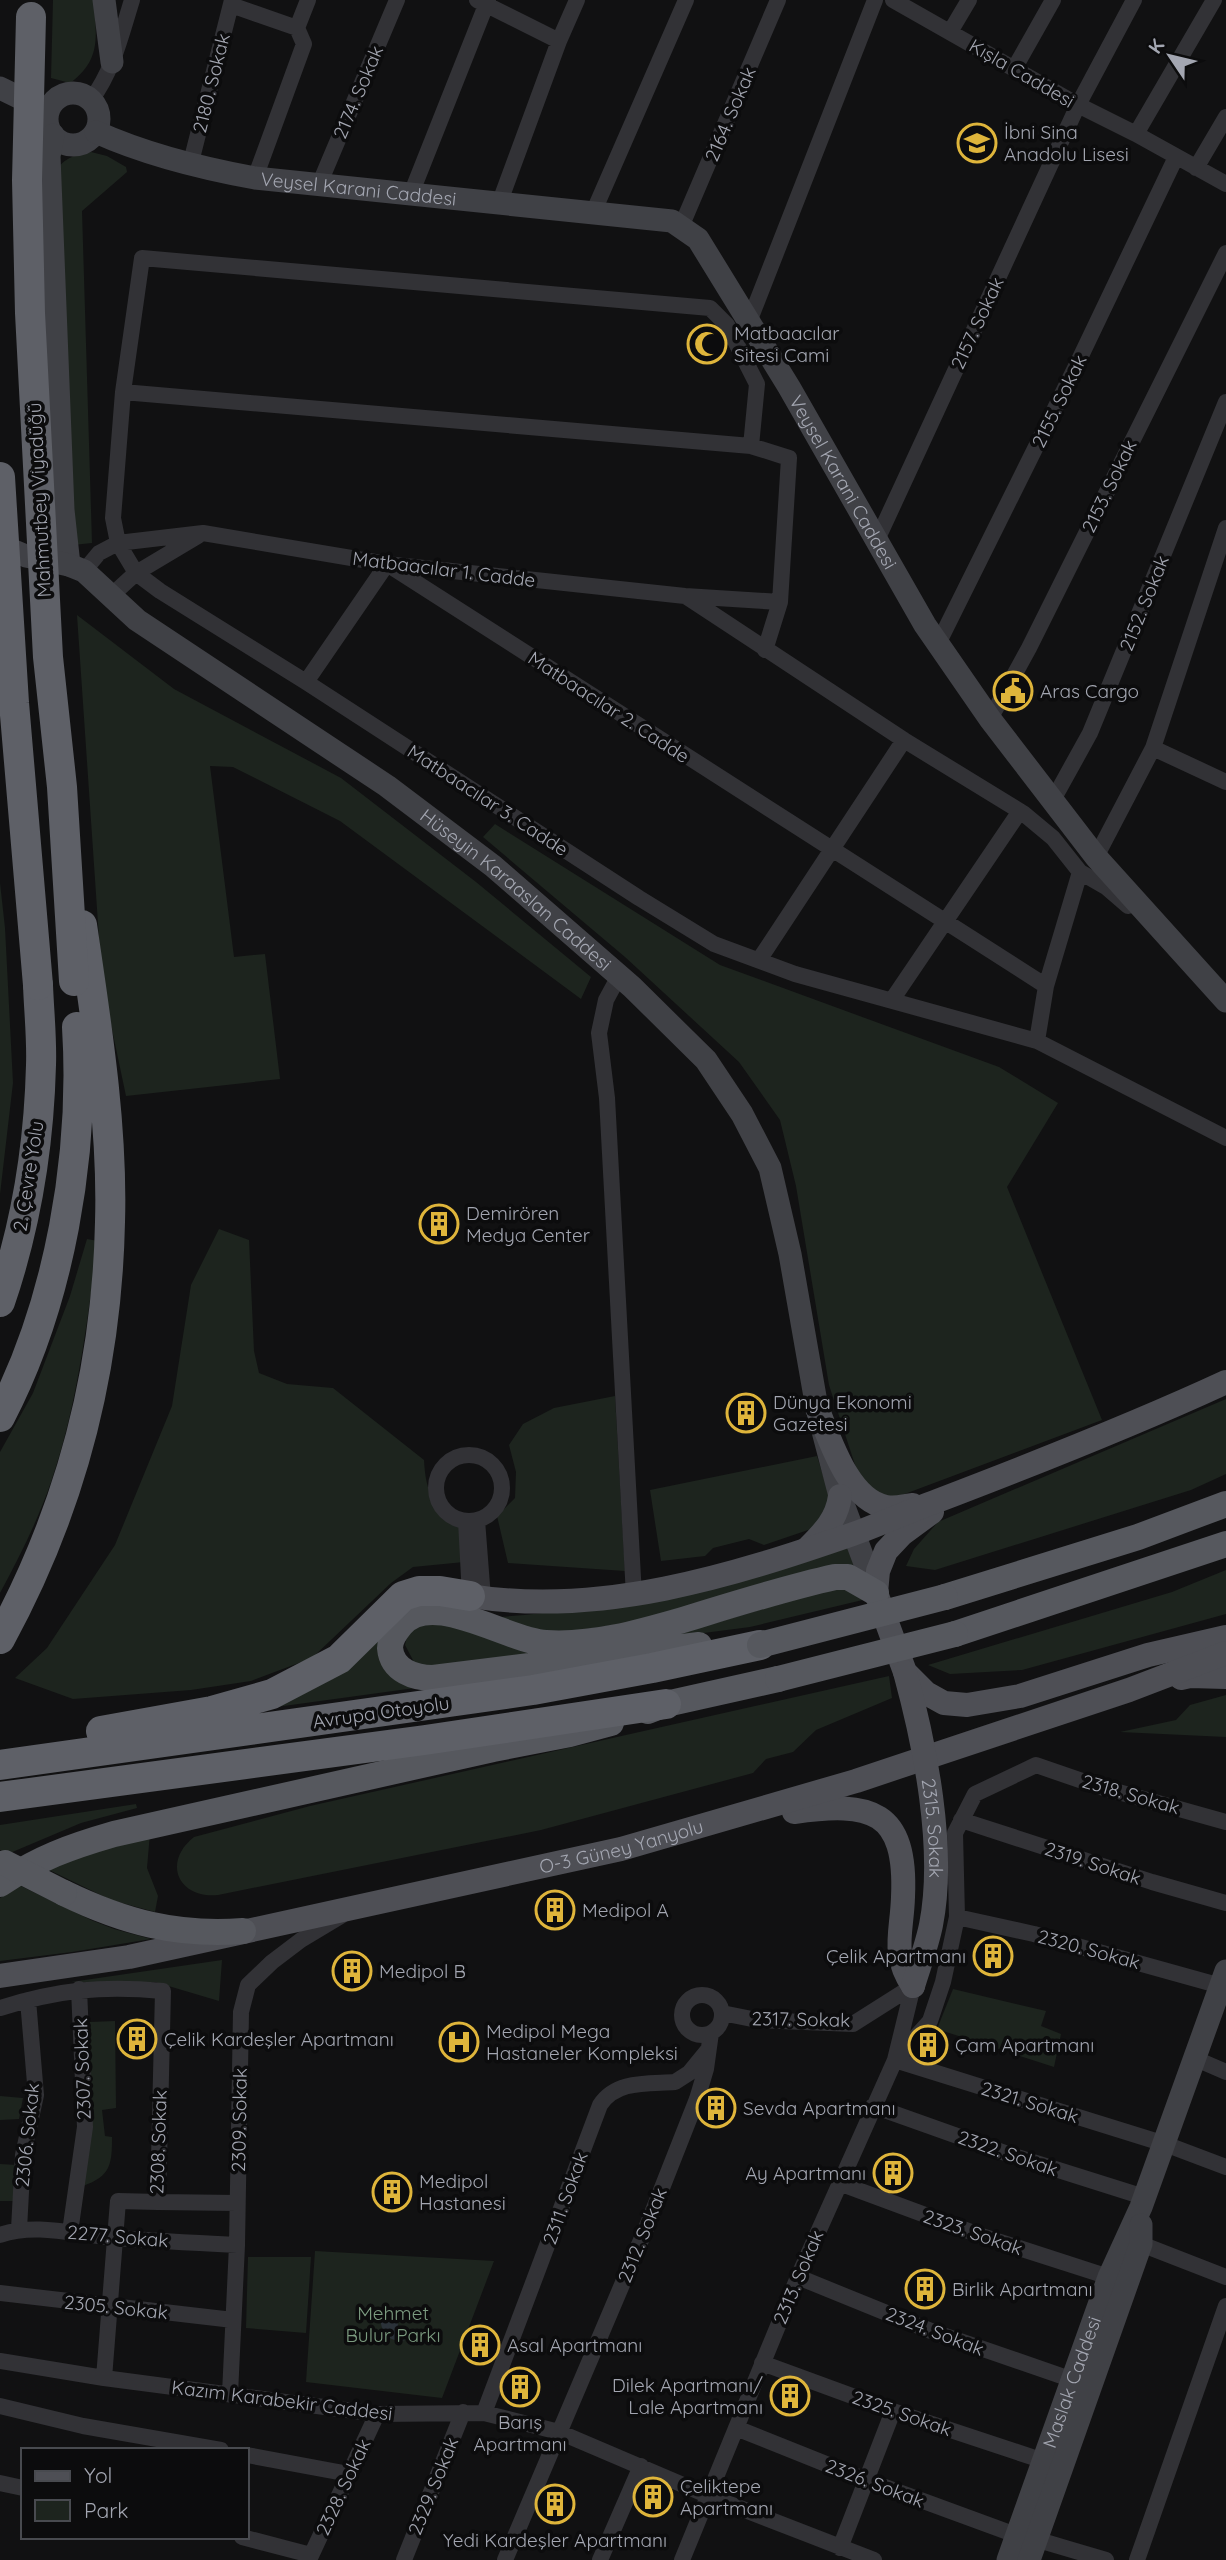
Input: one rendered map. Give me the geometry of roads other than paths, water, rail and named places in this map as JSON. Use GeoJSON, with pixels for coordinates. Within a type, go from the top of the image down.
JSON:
{"type":"FeatureCollection","features":[{"type":"Feature","properties":{"kind":"highway","name":"Mahmutbey Viyadüğü"},"geometry":{"type":"LineString","coordinates":[[31,8],[27,180],[30,313],[48,657],[82,980]]}},
{"type":"Feature","properties":{"kind":"highway","name":"Mahmutbey Viyadüğü"},"geometry":{"type":"LineString","coordinates":[[0,477],[13,690],[38,985],[40,1090]]}},
{"type":"Feature","properties":{"kind":"highway"},"geometry":{"type":"LineString","coordinates":[[0,1416],[32,1345],[61,1244],[80,1093],[82,980]]}},
{"type":"Feature","properties":{"kind":"highway"},"geometry":{"type":"LineString","coordinates":[[0,1639],[24,1595],[66,1491],[96,1367],[106,1297],[110,1220],[102,1082],[82,980]]}},
{"type":"Feature","properties":{"kind":"highway","name":"2. Çevre Yolu"},"geometry":{"type":"LineString","coordinates":[[0,1302],[29,1188],[40,1090]]}},
{"type":"Feature","properties":{"kind":"highway"},"geometry":{"type":"LineString","coordinates":[[876,1592],[848,1577],[835,1577],[641,1632],[561,1644],[516,1638],[476,1620],[454,1614],[416,1614],[405,1620],[395,1632],[390,1647],[394,1660],[403,1671],[416,1678],[433,1678],[705,1645],[760,1645],[945,1597],[1125,1542],[1226,1504]]}},
{"type":"Feature","properties":{"kind":"highway"},"geometry":{"type":"LineString","coordinates":[[2,1869],[30,1864],[59,1851],[114,1834],[570,1734],[623,1720],[666,1703],[778,1679],[955,1634],[1226,1544]]}},
{"type":"Feature","properties":{"kind":"highway"},"geometry":{"type":"LineString","coordinates":[[0,1752],[212,1711],[272,1694],[339,1659],[403,1596],[429,1591],[477,1597]]}},
{"type":"Feature","properties":{"kind":"highway","name":"Avrupa Otoyolu"},"geometry":{"type":"LineString","coordinates":[[0,1765],[533,1690],[760,1645]]}},
{"type":"Feature","properties":{"kind":"highway","name":"Avrupa Otoyolu"},"geometry":{"type":"LineString","coordinates":[[0,1797],[450,1737],[666,1703]]}},
{"type":"Feature","properties":{"kind":"highway"},"geometry":{"type":"LineString","coordinates":[[2,1869],[127,1920],[171,1930],[213,1933],[243,1931]]}},
{"type":"Feature","properties":{"kind":"main road"},"geometry":{"type":"LineString","coordinates":[[104,0],[112,62]]}},
{"type":"Feature","properties":{"kind":"main road"},"geometry":{"type":"LineString","coordinates":[[0,88],[49,112]]}},
{"type":"Feature","properties":{"kind":"main road"},"geometry":{"type":"LineString","coordinates":[[53,135],[67,144],[75,145],[91,138],[96,132],[99,115],[91,100],[75,93],[66,94],[58,98],[47,120],[53,135],[49,156],[63,510],[76,568]]}},
{"type":"Feature","properties":{"kind":"main road","name":"Veysel Karani Caddesi"},"geometry":{"type":"LineString","coordinates":[[96,132],[122,144],[190,166],[255,178],[672,221],[698,239],[925,625],[990,719],[1053,800],[1088,865],[1226,1001]]}},
{"type":"Feature","properties":{"kind":"main road","name":"Hüseyin Karaaslan Caddesi"},"geometry":{"type":"LineString","coordinates":[[0,545],[26,556],[76,568],[112,595],[136,620],[387,786],[494,866],[619,976],[706,1060],[742,1114],[770,1168],[790,1254],[817,1408],[840,1496],[876,1592]]}},
{"type":"Feature","properties":{"kind":"main road"},"geometry":{"type":"LineString","coordinates":[[477,1597],[539,1601],[634,1596],[734,1572],[854,1534],[968,1490],[1177,1405],[1226,1382]]}},
{"type":"Feature","properties":{"kind":"main road"},"geometry":{"type":"LineString","coordinates":[[817,1408],[838,1459],[853,1486],[872,1501],[883,1507],[896,1508],[938,1500]]}},
{"type":"Feature","properties":{"kind":"main road"},"geometry":{"type":"LineString","coordinates":[[876,1592],[878,1571],[886,1551],[922,1518],[968,1490]]}},
{"type":"Feature","properties":{"kind":"main road"},"geometry":{"type":"LineString","coordinates":[[808,1548],[831,1524],[838,1511],[840,1496]]}},
{"type":"Feature","properties":{"kind":"main road","name":"2315. Sokak"},"geometry":{"type":"LineString","coordinates":[[876,1592],[905,1672],[916,1713],[930,1799],[936,1865],[931,1924],[912,1986]]}},
{"type":"Feature","properties":{"kind":"main road"},"geometry":{"type":"LineString","coordinates":[[905,1672],[926,1693],[944,1703],[967,1705],[1020,1696],[1148,1656],[1226,1637]]}},
{"type":"Feature","properties":{"kind":"main road","name":"O-3 Güney Yanyolu"},"geometry":{"type":"LineString","coordinates":[[0,1976],[130,1957],[621,1849],[856,1781],[1129,1690],[1226,1653]]}},
{"type":"Feature","properties":{"kind":"main road"},"geometry":{"type":"LineString","coordinates":[[1129,1690],[1190,1676],[1226,1677]]}},
{"type":"Feature","properties":{"kind":"main road"},"geometry":{"type":"LineString","coordinates":[[693,1827],[738,1824],[830,1807],[858,1808],[871,1812],[885,1823],[898,1841],[904,1897],[898,1952],[903,1971],[912,1986]]}},
{"type":"Feature","properties":{"kind":"main road","name":"Maslak Caddesi"},"geometry":{"type":"LineString","coordinates":[[1027,2545],[1044,2461],[1110,2277],[1165,2144],[1223,1988]]}},
{"type":"Feature","properties":{"kind":"main road","name":"Maslak Caddesi"},"geometry":{"type":"LineString","coordinates":[[1008,2560],[1027,2545],[1141,2245],[1142,2202]]}},
{"type":"Feature","properties":{"kind":"street"},"geometry":{"type":"LineString","coordinates":[[91,100],[103,83],[112,62],[132,0]]}},
{"type":"Feature","properties":{"kind":"street"},"geometry":{"type":"LineString","coordinates":[[297,28],[308,0]]}},
{"type":"Feature","properties":{"kind":"street","name":"2174. Sokak"},"geometry":{"type":"LineString","coordinates":[[318,185],[397,0]]}},
{"type":"Feature","properties":{"kind":"street"},"geometry":{"type":"LineString","coordinates":[[499,204],[559,41],[577,0]]}},
{"type":"Feature","properties":{"kind":"street"},"geometry":{"type":"LineString","coordinates":[[593,213],[687,0]]}},
{"type":"Feature","properties":{"kind":"street","name":"2164. Sokak"},"geometry":{"type":"LineString","coordinates":[[681,227],[778,0]]}},
{"type":"Feature","properties":{"kind":"street"},"geometry":{"type":"LineString","coordinates":[[749,322],[875,0]]}},
{"type":"Feature","properties":{"kind":"street","name":"Kışla Caddesi"},"geometry":{"type":"LineString","coordinates":[[893,0],[1078,105],[1226,184]]}},
{"type":"Feature","properties":{"kind":"street"},"geometry":{"type":"LineString","coordinates":[[950,32],[969,0]]}},
{"type":"Feature","properties":{"kind":"street"},"geometry":{"type":"LineString","coordinates":[[1014,69],[1053,0]]}},
{"type":"Feature","properties":{"kind":"street","name":"2157. Sokak"},"geometry":{"type":"LineString","coordinates":[[877,540],[1078,105],[1134,0]]}},
{"type":"Feature","properties":{"kind":"street"},"geometry":{"type":"LineString","coordinates":[[1136,134],[1214,0]]}},
{"type":"Feature","properties":{"kind":"street"},"geometry":{"type":"LineString","coordinates":[[231,2],[297,28],[304,44],[255,178]]}},
{"type":"Feature","properties":{"kind":"street","name":"2180. Sokak"},"geometry":{"type":"LineString","coordinates":[[190,166],[231,2]]}},
{"type":"Feature","properties":{"kind":"street"},"geometry":{"type":"LineString","coordinates":[[411,194],[484,2],[559,41]]}},
{"type":"Feature","properties":{"kind":"street"},"geometry":{"type":"LineString","coordinates":[[1196,168],[1226,117]]}},
{"type":"Feature","properties":{"kind":"street","name":"2155. Sokak"},"geometry":{"type":"LineString","coordinates":[[939,644],[1176,157]]}},
{"type":"Feature","properties":{"kind":"street","name":"2153. Sokak"},"geometry":{"type":"LineString","coordinates":[[990,719],[1029,648],[1226,253]]}},
{"type":"Feature","properties":{"kind":"street","name":"Matbaacılar 3. Cadde"},"geometry":{"type":"LineString","coordinates":[[751,446],[757,384],[727,326],[710,308],[142,258],[123,392],[113,518],[118,543],[136,573],[160,591],[714,944],[795,974],[1037,1041],[1226,1138]]}},
{"type":"Feature","properties":{"kind":"street"},"geometry":{"type":"LineString","coordinates":[[123,392],[751,446],[789,458],[780,602],[765,650]]}},
{"type":"Feature","properties":{"kind":"street","name":"2152. Sokak"},"geometry":{"type":"LineString","coordinates":[[1053,800],[1090,733],[1226,402]]}},
{"type":"Feature","properties":{"kind":"street"},"geometry":{"type":"LineString","coordinates":[[1037,1041],[1046,986],[1088,865],[1153,748],[1226,528]]}},
{"type":"Feature","properties":{"kind":"street"},"geometry":{"type":"LineString","coordinates":[[112,595],[136,573],[203,533]]}},
{"type":"Feature","properties":{"kind":"street","name":"Matbaacılar 1. Cadde"},"geometry":{"type":"LineString","coordinates":[[76,568],[118,543],[203,533],[387,564],[685,596],[780,602]]}},
{"type":"Feature","properties":{"kind":"street"},"geometry":{"type":"LineString","coordinates":[[306,682],[387,564]]}},
{"type":"Feature","properties":{"kind":"street","name":"Matbaacılar 2. Cadde"},"geometry":{"type":"LineString","coordinates":[[387,564],[1046,986]]}},
{"type":"Feature","properties":{"kind":"street","name":"Matbaacılar 1. Cadde"},"geometry":{"type":"LineString","coordinates":[[685,596],[904,740],[1020,811],[1088,865]]}},
{"type":"Feature","properties":{"kind":"street"},"geometry":{"type":"LineString","coordinates":[[759,960],[904,740]]}},
{"type":"Feature","properties":{"kind":"street"},"geometry":{"type":"LineString","coordinates":[[1153,748],[1226,782]]}},
{"type":"Feature","properties":{"kind":"street"},"geometry":{"type":"LineString","coordinates":[[892,1000],[1020,811]]}},
{"type":"Feature","properties":{"kind":"street"},"geometry":{"type":"LineString","coordinates":[[1088,865],[1106,887],[1135,912],[1166,945],[1177,964]]}},
{"type":"Feature","properties":{"kind":"street"},"geometry":{"type":"LineString","coordinates":[[619,976],[606,1000],[599,1032],[607,1098],[634,1596]]}},
{"type":"Feature","properties":{"kind":"street"},"geometry":{"type":"LineString","coordinates":[[472,1520],[477,1597]]}},
{"type":"Feature","properties":{"kind":"street","name":"2313. Sokak"},"geometry":{"type":"LineString","coordinates":[[895,2060],[930,2021],[943,1982],[957,1917],[955,1833],[961,1820],[975,1794],[1036,1765]]}},
{"type":"Feature","properties":{"kind":"street","name":"2318. Sokak"},"geometry":{"type":"LineString","coordinates":[[1036,1765],[1097,1786],[1226,1822]]}},
{"type":"Feature","properties":{"kind":"street","name":"2319. Sokak"},"geometry":{"type":"LineString","coordinates":[[961,1820],[1226,1903]]}},
{"type":"Feature","properties":{"kind":"street","name":"2309. Sokak"},"geometry":{"type":"LineString","coordinates":[[230,2394],[237,2245],[241,2012],[248,1985],[300,1940],[360,1905]]}},
{"type":"Feature","properties":{"kind":"street","name":"2320. Sokak"},"geometry":{"type":"LineString","coordinates":[[957,1917],[1034,1934],[1223,1988]]}},
{"type":"Feature","properties":{"kind":"street","name":"2317. Sokak"},"geometry":{"type":"LineString","coordinates":[[710,2041],[704,2035],[691,2032],[683,2022],[682,2009],[691,1998],[704,1995],[716,2001],[722,2013],[757,2020],[853,2024],[912,1986]]}},
{"type":"Feature","properties":{"kind":"street","name":"2313. Sokak"},"geometry":{"type":"LineString","coordinates":[[682,2560],[798,2277],[895,2060],[912,1986]]}},
{"type":"Feature","properties":{"kind":"street","name":"2308. Sokak"},"geometry":{"type":"LineString","coordinates":[[79,1989],[120,1987],[163,1991],[158,2202],[118,2201],[104,2378]]}},
{"type":"Feature","properties":{"kind":"street"},"geometry":{"type":"LineString","coordinates":[[0,2008],[79,1989]]}},
{"type":"Feature","properties":{"kind":"street","name":"2307. Sokak"},"geometry":{"type":"LineString","coordinates":[[71,2232],[85,2127],[79,1989]]}},
{"type":"Feature","properties":{"kind":"street","name":"2306. Sokak"},"geometry":{"type":"LineString","coordinates":[[19,2229],[23,2155],[36,2095],[28,2000]]}},
{"type":"Feature","properties":{"kind":"street"},"geometry":{"type":"LineString","coordinates":[[697,2099],[682,2079],[710,2041],[721,2021],[722,2013]]}},
{"type":"Feature","properties":{"kind":"street","name":"2312. Sokak"},"geometry":{"type":"LineString","coordinates":[[505,2560],[642,2238],[697,2099],[706,2069],[710,2041]]}},
{"type":"Feature","properties":{"kind":"street"},"geometry":{"type":"LineString","coordinates":[[1196,2059],[1226,2072]]}},
{"type":"Feature","properties":{"kind":"street","name":"2321. Sokak"},"geometry":{"type":"LineString","coordinates":[[895,2060],[1165,2144],[1226,2167]]}},
{"type":"Feature","properties":{"kind":"street","name":"2311. Sokak"},"geometry":{"type":"LineString","coordinates":[[484,2413],[605,2096],[619,2087],[682,2079]]}},
{"type":"Feature","properties":{"kind":"street","name":"2322. Sokak"},"geometry":{"type":"LineString","coordinates":[[873,2106],[1142,2202]]}},
{"type":"Feature","properties":{"kind":"street","name":"2323. Sokak"},"geometry":{"type":"LineString","coordinates":[[839,2183],[982,2236],[1110,2277]]}},
{"type":"Feature","properties":{"kind":"street"},"geometry":{"type":"LineString","coordinates":[[158,2202],[237,2203]]}},
{"type":"Feature","properties":{"kind":"street","name":"2277. Sokak"},"geometry":{"type":"LineString","coordinates":[[0,2235],[19,2229],[237,2245]]}},
{"type":"Feature","properties":{"kind":"street"},"geometry":{"type":"LineString","coordinates":[[1141,2245],[1226,2277]]}},
{"type":"Feature","properties":{"kind":"street","name":"2324. Sokak"},"geometry":{"type":"LineString","coordinates":[[798,2277],[930,2331],[1073,2380]]}},
{"type":"Feature","properties":{"kind":"street","name":"2305. Sokak"},"geometry":{"type":"LineString","coordinates":[[0,2293],[233,2320]]}},
{"type":"Feature","properties":{"kind":"street"},"geometry":{"type":"LineString","coordinates":[[1137,2560],[1226,2306]]}},
{"type":"Feature","properties":{"kind":"street","name":"Kazım Karabekir Caddesi"},"geometry":{"type":"LineString","coordinates":[[0,2361],[104,2378],[377,2414],[484,2413],[559,2432],[709,2496],[874,2560]]}},
{"type":"Feature","properties":{"kind":"street","name":"2325. Sokak"},"geometry":{"type":"LineString","coordinates":[[762,2363],[892,2411],[1044,2461]]}},
{"type":"Feature","properties":{"kind":"street"},"geometry":{"type":"LineString","coordinates":[[0,2406],[83,2426],[210,2448]]}},
{"type":"Feature","properties":{"kind":"street"},"geometry":{"type":"LineString","coordinates":[[840,2548],[892,2411]]}},
{"type":"Feature","properties":{"kind":"street","name":"2329. Sokak"},"geometry":{"type":"LineString","coordinates":[[404,2560],[463,2412]]}},
{"type":"Feature","properties":{"kind":"street","name":"2328. Sokak"},"geometry":{"type":"LineString","coordinates":[[310,2558],[377,2414]]}},
{"type":"Feature","properties":{"kind":"street","name":"2326. Sokak"},"geometry":{"type":"LineString","coordinates":[[736,2428],[1027,2545],[1106,2560]]}},
{"type":"Feature","properties":{"kind":"street"},"geometry":{"type":"LineString","coordinates":[[248,2455],[349,2474]]}},
{"type":"Feature","properties":{"kind":"street"},"geometry":{"type":"LineString","coordinates":[[600,2560],[641,2466]]}},
{"type":"Feature","properties":{"kind":"street"},"geometry":{"type":"LineString","coordinates":[[0,2483],[21,2488]]}},
{"type":"Feature","properties":{"kind":"street"},"geometry":{"type":"LineString","coordinates":[[248,2539],[310,2558]]}},
{"type":"Feature","properties":{"kind":"place","name":"İbni Sina Anadolu Lisesi"},"geometry":{"type":"Point","coordinates":[977,143]}},
{"type":"Feature","properties":{"kind":"place","name":"Matbaacılar Sitesi Cami"},"geometry":{"type":"Point","coordinates":[707,344]}},
{"type":"Feature","properties":{"kind":"place","name":"Aras Cargo"},"geometry":{"type":"Point","coordinates":[1013,691]}},
{"type":"Feature","properties":{"kind":"place","name":"Demirören Medya Center"},"geometry":{"type":"Point","coordinates":[439,1224]}},
{"type":"Feature","properties":{"kind":"place","name":"Dünya Ekonomi Gazetesi"},"geometry":{"type":"Point","coordinates":[746,1413]}},
{"type":"Feature","properties":{"kind":"place","name":"Medipol A"},"geometry":{"type":"Point","coordinates":[555,1910]}},
{"type":"Feature","properties":{"kind":"place","name":"Çelik Apartmanı"},"geometry":{"type":"Point","coordinates":[993,1956]}},
{"type":"Feature","properties":{"kind":"place","name":"Medipol B"},"geometry":{"type":"Point","coordinates":[352,1971]}},
{"type":"Feature","properties":{"kind":"place","name":"Çelik Kardeşler Apartmanı"},"geometry":{"type":"Point","coordinates":[137,2039]}},
{"type":"Feature","properties":{"kind":"place","name":"Medipol Mega Hastaneler Kompleksi"},"geometry":{"type":"Point","coordinates":[459,2042]}},
{"type":"Feature","properties":{"kind":"place","name":"Çam Apartmanı"},"geometry":{"type":"Point","coordinates":[928,2045]}},
{"type":"Feature","properties":{"kind":"place","name":"Sevda Apartmanı"},"geometry":{"type":"Point","coordinates":[716,2108]}},
{"type":"Feature","properties":{"kind":"place","name":"Ay Apartmanı"},"geometry":{"type":"Point","coordinates":[893,2173]}},
{"type":"Feature","properties":{"kind":"place","name":"Medipol Hastanesi"},"geometry":{"type":"Point","coordinates":[392,2192]}},
{"type":"Feature","properties":{"kind":"place","name":"Birlik Apartmanı"},"geometry":{"type":"Point","coordinates":[925,2289]}},
{"type":"Feature","properties":{"kind":"place","name":"Asal Apartmanı"},"geometry":{"type":"Point","coordinates":[480,2345]}},
{"type":"Feature","properties":{"kind":"place","name":"Barış Apartmanı"},"geometry":{"type":"Point","coordinates":[520,2387]}},
{"type":"Feature","properties":{"kind":"place","name":"Dilek Apartmanı/ Lale Apartmanı"},"geometry":{"type":"Point","coordinates":[790,2396]}},
{"type":"Feature","properties":{"kind":"place","name":"Çeliktepe Apartmanı"},"geometry":{"type":"Point","coordinates":[653,2497]}},
{"type":"Feature","properties":{"kind":"place","name":"Yedi Kardeşler Apartmanı"},"geometry":{"type":"Point","coordinates":[555,2504]}},
{"type":"Feature","properties":{"kind":"park label","name":"Mehmet Bulur Parkı"},"geometry":{"type":"Point","coordinates":[393,2324]}}]}
